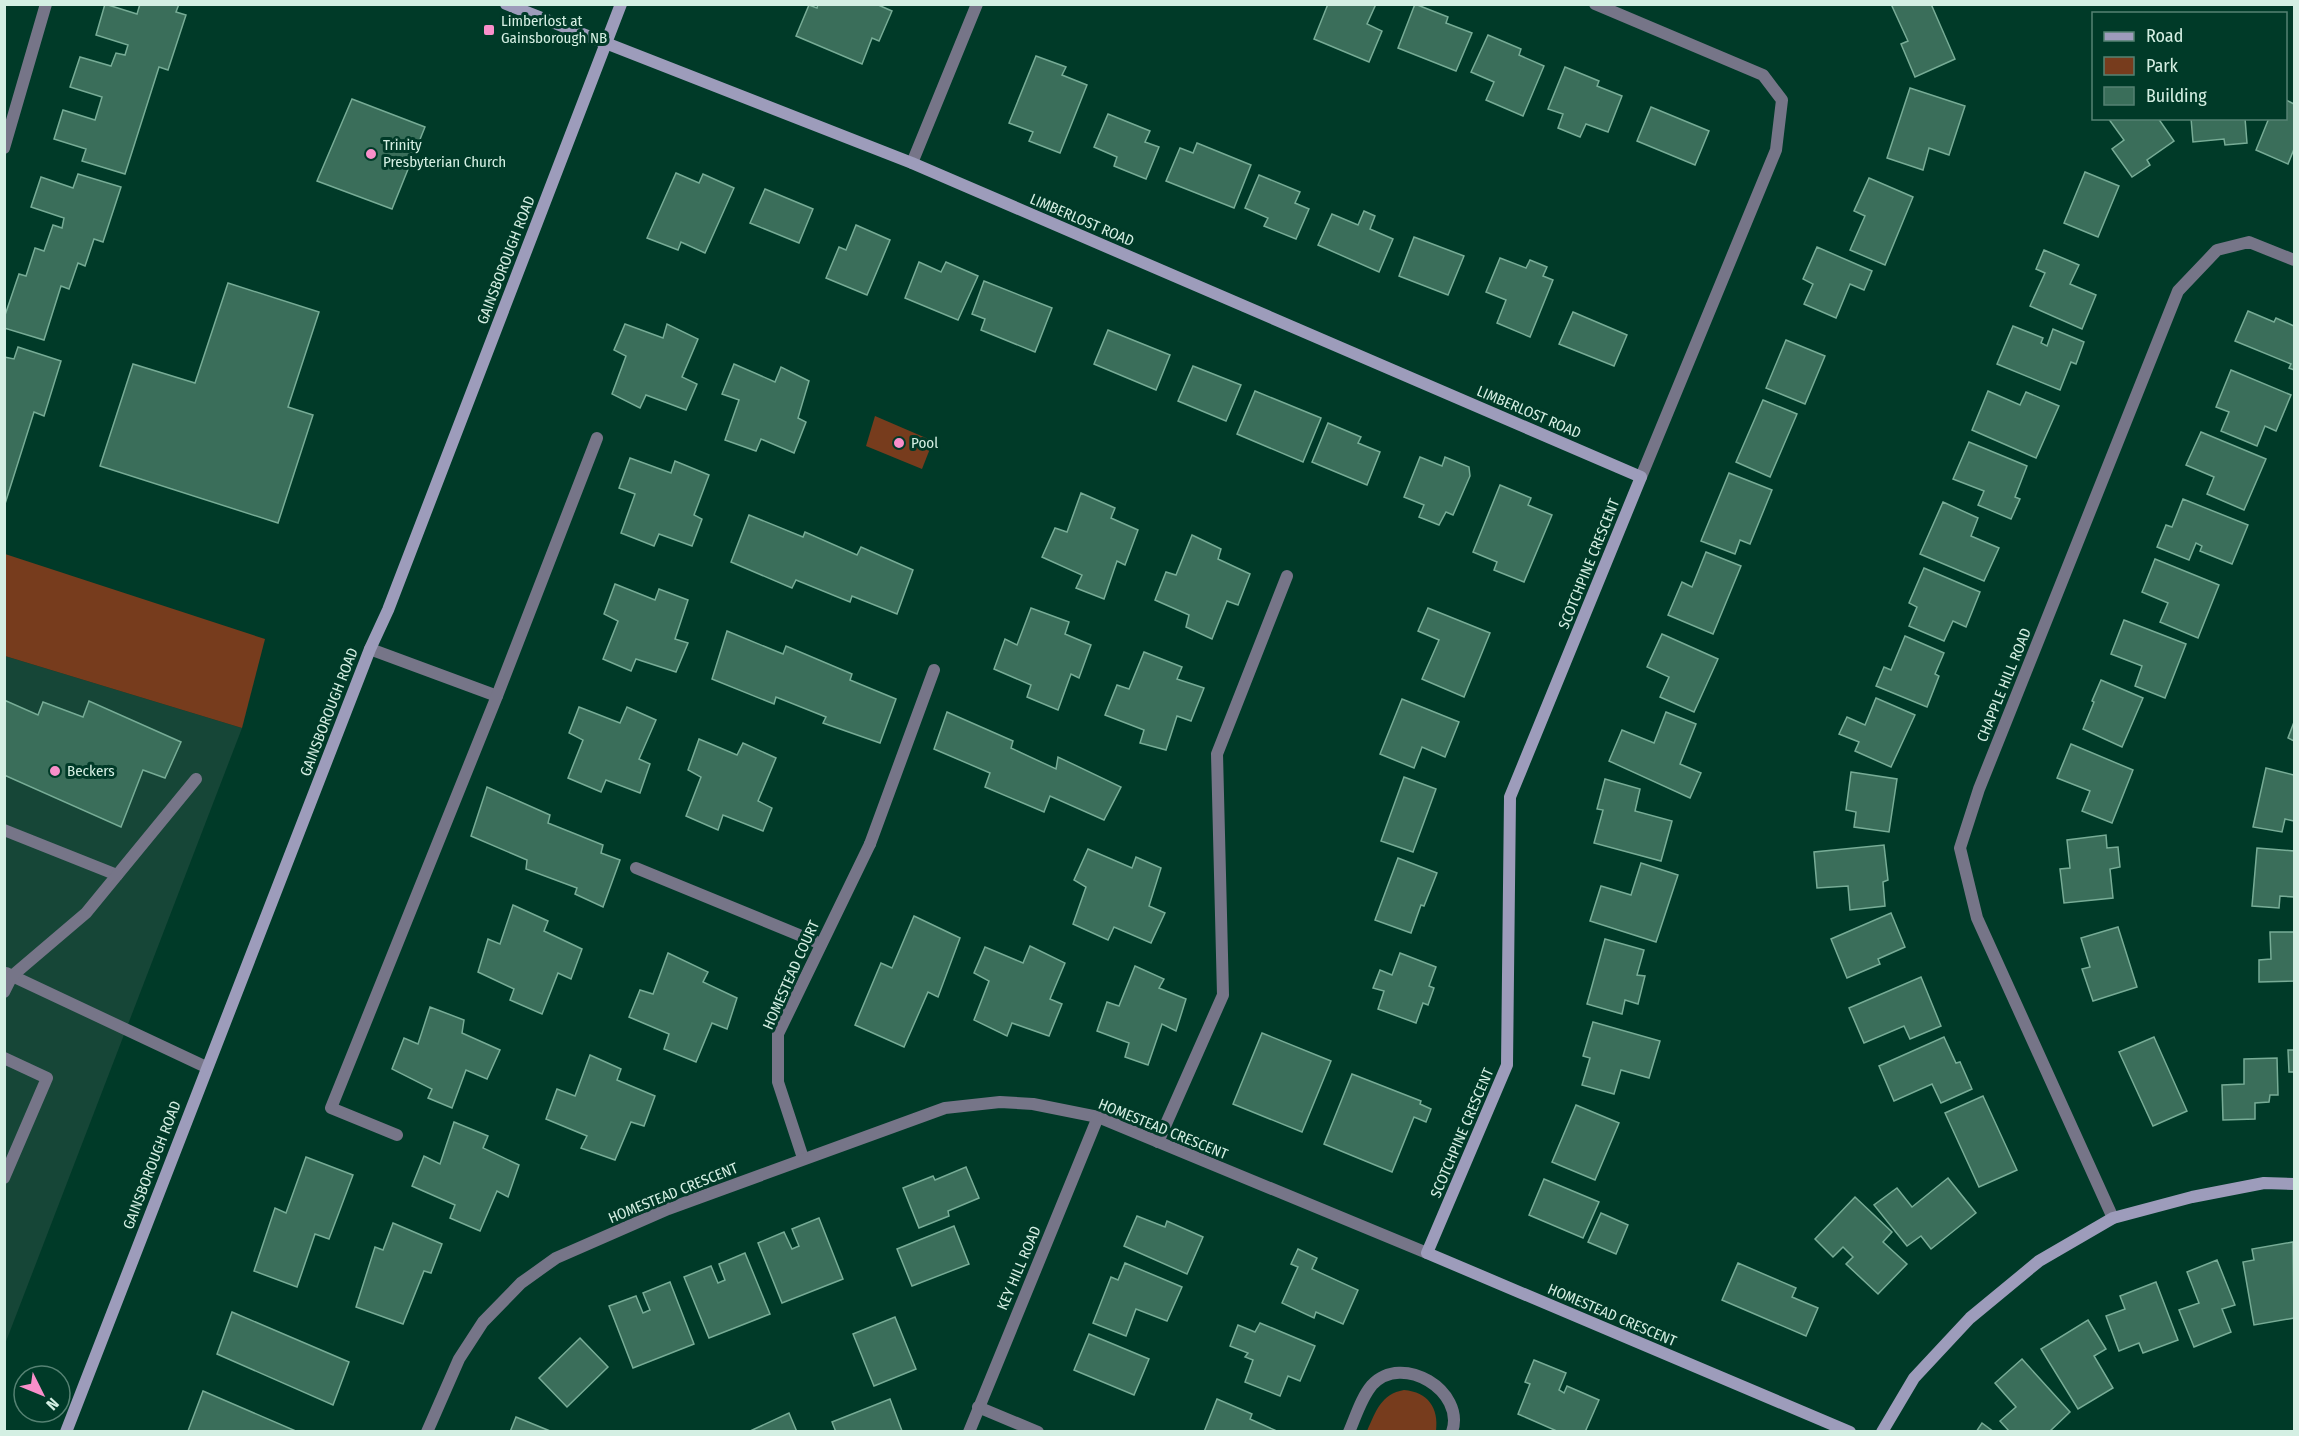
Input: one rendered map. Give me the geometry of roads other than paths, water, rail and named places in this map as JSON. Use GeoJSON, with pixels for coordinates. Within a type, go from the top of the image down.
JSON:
{"type":"FeatureCollection","features":[{"type":"Feature","properties":{"kind":"street"},"geometry":{"type":"LineString","coordinates":[[4,148],[46,4]]}},
{"type":"Feature","properties":{"kind":"street","name":"LIMBERLOST ROAD"},"geometry":{"type":"LineString","coordinates":[[506,4],[912,163],[1641,477]]}},
{"type":"Feature","properties":{"kind":"street","name":"GAINSBOROUGH ROAD"},"geometry":{"type":"LineString","coordinates":[[66,1431],[206,1067],[370,649],[392,599],[621,4]]}},
{"type":"Feature","properties":{"kind":"street"},"geometry":{"type":"LineString","coordinates":[[912,163],[977,4]]}},
{"type":"Feature","properties":{"kind":"street","name":"SCOTCHPINE CRESCENT"},"geometry":{"type":"LineString","coordinates":[[1427,1253],[1507,1065],[1510,797],[1776,150],[1782,100],[1763,75],[1596,4]]}},
{"type":"Feature","properties":{"kind":"street","name":"CHAPPLE HILL ROAD"},"geometry":{"type":"LineString","coordinates":[[2113,1218],[1977,918],[1960,848],[1978,789],[2178,291],[2217,250],[2249,242],[2295,260]]}},
{"type":"Feature","properties":{"kind":"street"},"geometry":{"type":"LineString","coordinates":[[397,1135],[331,1108],[497,696],[597,438]]}},
{"type":"Feature","properties":{"kind":"street"},"geometry":{"type":"LineString","coordinates":[[1158,1142],[1223,995],[1216,754],[1287,576]]}},
{"type":"Feature","properties":{"kind":"street"},"geometry":{"type":"LineString","coordinates":[[370,649],[497,696]]}},
{"type":"Feature","properties":{"kind":"street","name":"HOMESTEAD COURT"},"geometry":{"type":"LineString","coordinates":[[803,1158],[778,1082],[778,1034],[870,844],[934,670]]}},
{"type":"Feature","properties":{"kind":"street"},"geometry":{"type":"LineString","coordinates":[[4,992],[8,974],[86,913],[196,779]]}},
{"type":"Feature","properties":{"kind":"street"},"geometry":{"type":"LineString","coordinates":[[4,830],[117,874]]}},
{"type":"Feature","properties":{"kind":"street"},"geometry":{"type":"LineString","coordinates":[[636,868],[821,944]]}},
{"type":"Feature","properties":{"kind":"street"},"geometry":{"type":"LineString","coordinates":[[8,974],[206,1067]]}},
{"type":"Feature","properties":{"kind":"street"},"geometry":{"type":"LineString","coordinates":[[4,1059],[47,1078],[4,1178]]}},
{"type":"Feature","properties":{"kind":"street","name":"HOMESTEAD CRESCENT"},"geometry":{"type":"LineString","coordinates":[[427,1431],[465,1350],[483,1322],[521,1283],[556,1258],[668,1209],[803,1158],[945,1108],[1000,1101],[1033,1104],[1098,1117],[1850,1431]]}},
{"type":"Feature","properties":{"kind":"street","name":"KEY HILL ROAD"},"geometry":{"type":"LineString","coordinates":[[969,1431],[1098,1117]]}},
{"type":"Feature","properties":{"kind":"street"},"geometry":{"type":"LineString","coordinates":[[1882,1431],[1914,1378],[1970,1318],[2039,1261],[2113,1218],[2192,1197],[2264,1183],[2295,1184]]}},
{"type":"Feature","properties":{"kind":"street"},"geometry":{"type":"LineString","coordinates":[[1349,1431],[1363,1400],[1373,1385],[1393,1373],[1407,1372],[1431,1382],[1449,1400],[1455,1412],[1452,1431]]}},
{"type":"Feature","properties":{"kind":"street"},"geometry":{"type":"LineString","coordinates":[[978,1407],[1038,1431]]}},
{"type":"Feature","properties":{"kind":"place","name":"Limberlost at Gainsborough NB"},"geometry":{"type":"Point","coordinates":[489,30]}},
{"type":"Feature","properties":{"kind":"place","name":"Trinity Presbyterian Church"},"geometry":{"type":"Point","coordinates":[371,154]}},
{"type":"Feature","properties":{"kind":"place","name":"Pool"},"geometry":{"type":"Point","coordinates":[899,443]}},
{"type":"Feature","properties":{"kind":"place","name":"Beckers"},"geometry":{"type":"Point","coordinates":[55,771]}}]}
